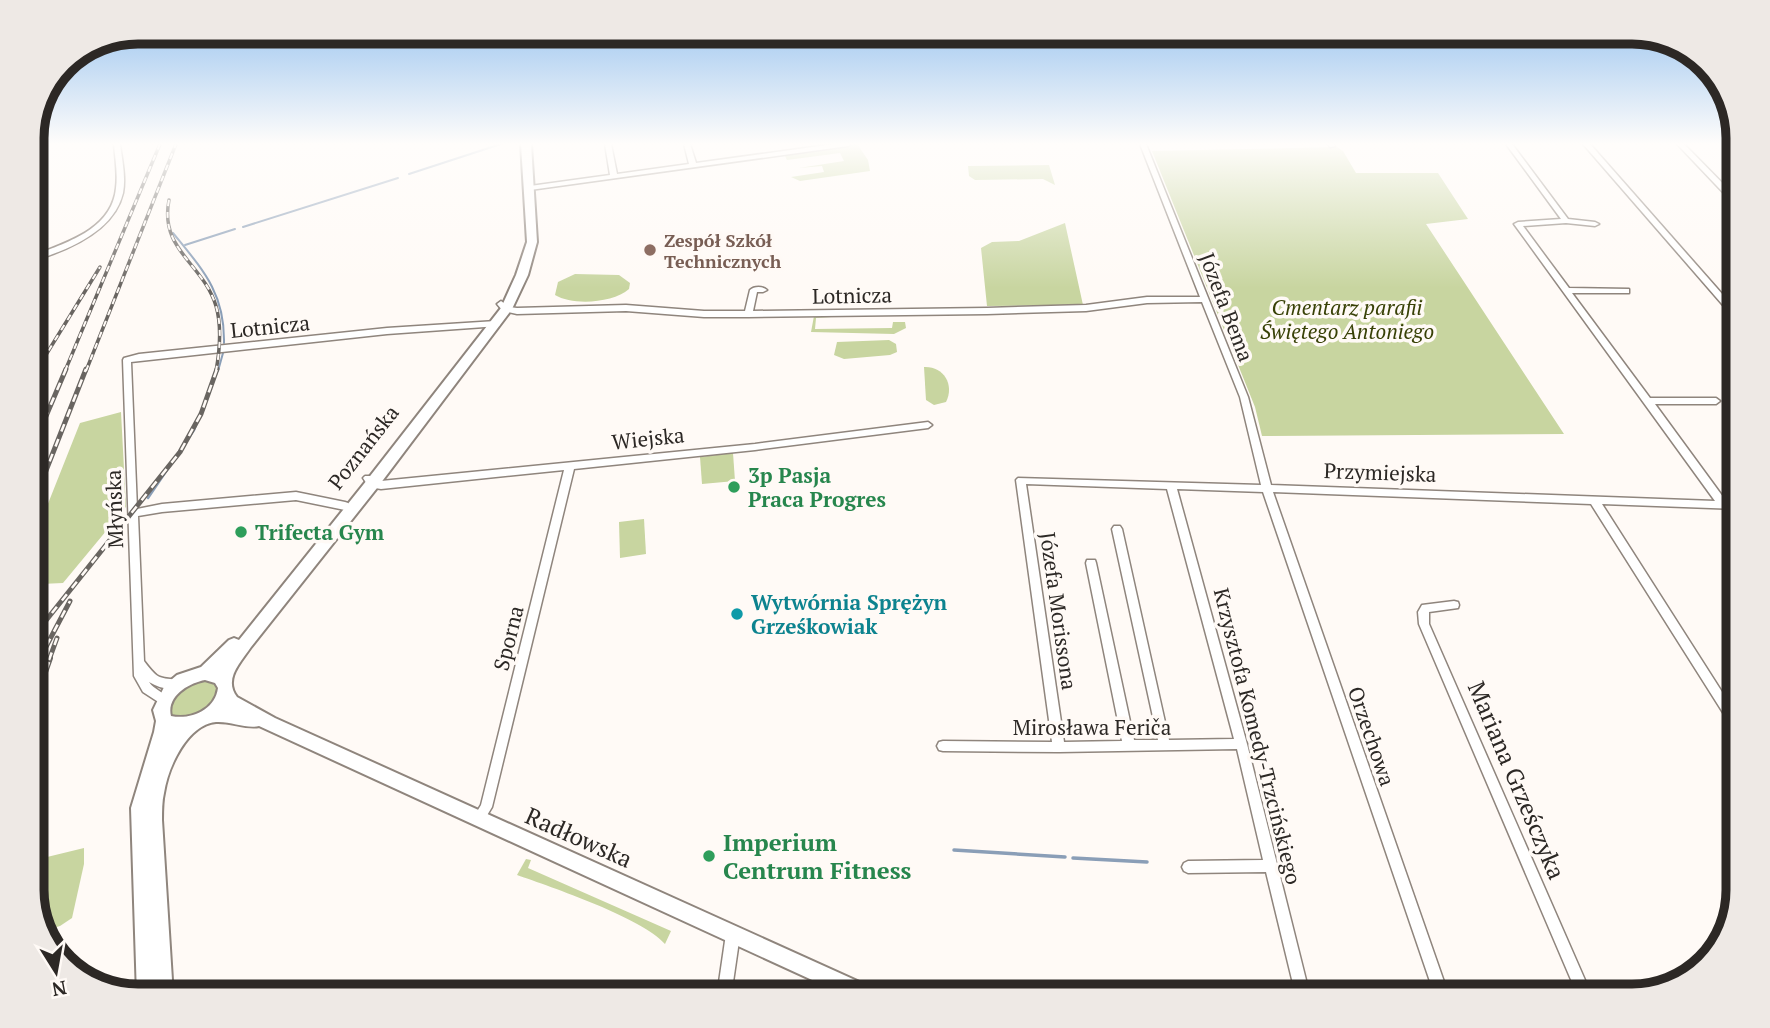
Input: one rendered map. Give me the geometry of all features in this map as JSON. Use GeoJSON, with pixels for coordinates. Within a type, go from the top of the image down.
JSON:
{"type":"FeatureCollection","features":[{"type":"Feature","properties":{"kind":"main road","name":"Poznańska"},"geometry":{"type":"LineString","coordinates":[[224,687],[230,664],[492,324],[503,306],[530,233],[530,192]]}},
{"type":"Feature","properties":{"kind":"main road","name":"Poznańska"},"geometry":{"type":"LineString","coordinates":[[205,673],[230,649],[351,506]]}},
{"type":"Feature","properties":{"kind":"main road"},"geometry":{"type":"LineString","coordinates":[[147,984],[140,808],[146,780],[162,742],[163,700],[177,684],[190,676],[214,674],[231,702],[269,723]]}},
{"type":"Feature","properties":{"kind":"main road"},"geometry":{"type":"LineString","coordinates":[[164,721],[173,725],[190,725],[209,716],[219,706],[224,687]]}},
{"type":"Feature","properties":{"kind":"main road"},"geometry":{"type":"LineString","coordinates":[[209,716],[231,715],[269,723]]}},
{"type":"Feature","properties":{"kind":"main road","name":"Radłowska"},"geometry":{"type":"LineString","coordinates":[[269,723],[842,984]]}},
{"type":"Feature","properties":{"kind":"main road"},"geometry":{"type":"LineString","coordinates":[[162,984],[153,820],[155,791],[168,753],[190,725]]}},
{"type":"Feature","properties":{"kind":"street"},"geometry":{"type":"LineString","coordinates":[[44,254],[96,230],[107,219],[119,192]]}},
{"type":"Feature","properties":{"kind":"street","name":"Józefa Bema"},"geometry":{"type":"LineString","coordinates":[[1162,192],[1247,407],[1266,488]]}},
{"type":"Feature","properties":{"kind":"street"},"geometry":{"type":"LineString","coordinates":[[1545,192],[1566,220]]}},
{"type":"Feature","properties":{"kind":"street"},"geometry":{"type":"LineString","coordinates":[[1628,192],[1726,302]]}},
{"type":"Feature","properties":{"kind":"street"},"geometry":{"type":"LineString","coordinates":[[1595,223],[1566,220],[1562,223],[1518,224],[1723,504]]}},
{"type":"Feature","properties":{"kind":"street"},"geometry":{"type":"LineString","coordinates":[[748,314],[754,290],[763,290]]}},
{"type":"Feature","properties":{"kind":"street"},"geometry":{"type":"LineString","coordinates":[[1566,290],[1626,291]]}},
{"type":"Feature","properties":{"kind":"street","name":"Lotnicza"},"geometry":{"type":"LineString","coordinates":[[503,306],[748,314],[1043,310],[1097,307],[1147,300],[1205,299]]}},
{"type":"Feature","properties":{"kind":"street","name":"Lotnicza"},"geometry":{"type":"LineString","coordinates":[[132,359],[380,332],[492,324]]}},
{"type":"Feature","properties":{"kind":"street","name":"Młyńska"},"geometry":{"type":"LineString","coordinates":[[132,359],[127,360],[139,662],[143,685],[151,694],[163,700]]}},
{"type":"Feature","properties":{"kind":"street"},"geometry":{"type":"LineString","coordinates":[[1648,401],[1716,401]]}},
{"type":"Feature","properties":{"kind":"street","name":"Wiejska"},"geometry":{"type":"LineString","coordinates":[[370,481],[755,447],[928,425]]}},
{"type":"Feature","properties":{"kind":"street","name":"Sporna"},"geometry":{"type":"LineString","coordinates":[[479,818],[486,807],[570,465]]}},
{"type":"Feature","properties":{"kind":"street","name":"Przymiejska"},"geometry":{"type":"LineString","coordinates":[[1021,480],[1726,504]]}},
{"type":"Feature","properties":{"kind":"street","name":"Józefa Morissona"},"geometry":{"type":"LineString","coordinates":[[1021,480],[1059,747]]}},
{"type":"Feature","properties":{"kind":"street","name":"Krzysztofa Komedy-Trzcińskiego"},"geometry":{"type":"LineString","coordinates":[[1171,486],[1241,744],[1300,984]]}},
{"type":"Feature","properties":{"kind":"street","name":"Orzechowa"},"geometry":{"type":"LineString","coordinates":[[1266,488],[1438,984]]}},
{"type":"Feature","properties":{"kind":"street"},"geometry":{"type":"LineString","coordinates":[[134,513],[296,496],[351,506]]}},
{"type":"Feature","properties":{"kind":"street"},"geometry":{"type":"LineString","coordinates":[[1594,500],[1726,707]]}},
{"type":"Feature","properties":{"kind":"street"},"geometry":{"type":"LineString","coordinates":[[1117,529],[1165,746]]}},
{"type":"Feature","properties":{"kind":"street"},"geometry":{"type":"LineString","coordinates":[[1091,563],[1129,746]]}},
{"type":"Feature","properties":{"kind":"street","name":"Mariana Grześczyka"},"geometry":{"type":"LineString","coordinates":[[1454,605],[1426,608],[1423,612],[1424,624],[1580,984]]}},
{"type":"Feature","properties":{"kind":"street"},"geometry":{"type":"LineString","coordinates":[[139,662],[148,677],[155,682],[177,684]]}},
{"type":"Feature","properties":{"kind":"street","name":"Mirosława Feriča"},"geometry":{"type":"LineString","coordinates":[[943,746],[1241,744]]}},
{"type":"Feature","properties":{"kind":"street"},"geometry":{"type":"LineString","coordinates":[[1188,867],[1269,866]]}},
{"type":"Feature","properties":{"kind":"street"},"geometry":{"type":"LineString","coordinates":[[726,984],[733,934]]}},
{"type":"Feature","properties":{"kind":"green space","name":"Cmentarz parafii Świętego Antoniego"},"geometry":{"type":"Polygon","coordinates":[[[1168,192],[1450,192],[1468,219],[1426,224],[1564,434],[1262,436],[1255,407],[1168,192]]]}},
{"type":"Feature","properties":{"kind":"green space"},"geometry":{"type":"Polygon","coordinates":[[[1065,223],[1083,305],[987,306],[981,248],[992,242],[1019,241],[1065,223]]]}},
{"type":"Feature","properties":{"kind":"green space"},"geometry":{"type":"Polygon","coordinates":[[[575,274],[619,275],[630,283],[629,289],[603,300],[582,302],[555,295],[558,282],[575,274]]]}},
{"type":"Feature","properties":{"kind":"green space"},"geometry":{"type":"Polygon","coordinates":[[[814,316],[847,316],[816,318],[815,329],[892,328],[893,322],[905,322],[906,328],[894,334],[811,332],[814,316]]]}},
{"type":"Feature","properties":{"kind":"green space"},"geometry":{"type":"Polygon","coordinates":[[[889,340],[896,344],[897,352],[890,355],[844,359],[834,355],[837,342],[889,340]]]}},
{"type":"Feature","properties":{"kind":"green space"},"geometry":{"type":"Polygon","coordinates":[[[924,367],[931,367],[945,377],[949,389],[946,402],[934,405],[926,400],[924,367]]]}},
{"type":"Feature","properties":{"kind":"green space"},"geometry":{"type":"Polygon","coordinates":[[[121,412],[126,507],[63,583],[44,584],[44,514],[80,423],[121,412]]]}},
{"type":"Feature","properties":{"kind":"green space"},"geometry":{"type":"Polygon","coordinates":[[[733,453],[735,481],[702,484],[700,457],[733,453]]]}},
{"type":"Feature","properties":{"kind":"green space"},"geometry":{"type":"Polygon","coordinates":[[[644,519],[646,554],[620,558],[619,522],[644,519]]]}},
{"type":"Feature","properties":{"kind":"green space"},"geometry":{"type":"Polygon","coordinates":[[[203,679],[217,686],[217,697],[203,714],[173,719],[167,710],[174,693],[203,679]]]}},
{"type":"Feature","properties":{"kind":"green space"},"geometry":{"type":"Polygon","coordinates":[[[84,848],[84,864],[72,918],[52,928],[44,896],[44,858],[84,848]]]}},
{"type":"Feature","properties":{"kind":"green space"},"geometry":{"type":"Polygon","coordinates":[[[526,859],[531,860],[528,868],[671,931],[665,944],[654,934],[617,914],[517,875],[526,859]]]}},
{"type":"Feature","properties":{"kind":"waterway"},"geometry":{"type":"LineString","coordinates":[[243,227],[354,192]]}},
{"type":"Feature","properties":{"kind":"waterway"},"geometry":{"type":"LineString","coordinates":[[185,245],[235,229]]}},
{"type":"Feature","properties":{"kind":"waterway"},"geometry":{"type":"LineString","coordinates":[[173,233],[210,283],[221,310],[224,343]]}},
{"type":"Feature","properties":{"kind":"waterway"},"geometry":{"type":"LineString","coordinates":[[218,371],[223,353]]}},
{"type":"Feature","properties":{"kind":"waterway"},"geometry":{"type":"LineString","coordinates":[[148,498],[194,430],[218,369]]}},
{"type":"Feature","properties":{"kind":"waterway"},"geometry":{"type":"LineString","coordinates":[[954,850],[1065,857]]}},
{"type":"Feature","properties":{"kind":"waterway"},"geometry":{"type":"LineString","coordinates":[[1073,858],[1147,862]]}},
{"type":"Feature","properties":{"kind":"railway"},"geometry":{"type":"LineString","coordinates":[[65,371],[140,192]]}},
{"type":"Feature","properties":{"kind":"railway"},"geometry":{"type":"LineString","coordinates":[[86,371],[157,192]]}},
{"type":"Feature","properties":{"kind":"railway"},"geometry":{"type":"LineString","coordinates":[[169,200],[170,232],[184,256],[202,278],[216,306],[220,338],[216,371]]}},
{"type":"Feature","properties":{"kind":"railway"},"geometry":{"type":"LineString","coordinates":[[44,358],[100,267]]}},
{"type":"Feature","properties":{"kind":"railway"},"geometry":{"type":"LineString","coordinates":[[44,421],[66,369]]}},
{"type":"Feature","properties":{"kind":"railway"},"geometry":{"type":"LineString","coordinates":[[44,476],[86,369]]}},
{"type":"Feature","properties":{"kind":"railway"},"geometry":{"type":"LineString","coordinates":[[44,623],[180,452],[201,414],[217,369]]}},
{"type":"Feature","properties":{"kind":"railway"},"geometry":{"type":"LineString","coordinates":[[44,650],[70,601]]}},
{"type":"Feature","properties":{"kind":"railway"},"geometry":{"type":"LineString","coordinates":[[49,660],[57,638]]}},
{"type":"Feature","properties":{"kind":"railway"},"geometry":{"type":"LineString","coordinates":[[44,675],[50,658]]}},
{"type":"Feature","properties":{"kind":"place","name":"Zespół Szkół Technicznych"},"geometry":{"type":"Point","coordinates":[650,250]}},
{"type":"Feature","properties":{"kind":"place","name":"3p Pasja Praca Progres"},"geometry":{"type":"Point","coordinates":[734,487]}},
{"type":"Feature","properties":{"kind":"place","name":"Trifecta Gym"},"geometry":{"type":"Point","coordinates":[241,532]}},
{"type":"Feature","properties":{"kind":"place","name":"Wytwórnia Sprężyn Grześkowiak"},"geometry":{"type":"Point","coordinates":[737,614]}},
{"type":"Feature","properties":{"kind":"place","name":"Imperium Centrum Fitness"},"geometry":{"type":"Point","coordinates":[709,856]}}]}
